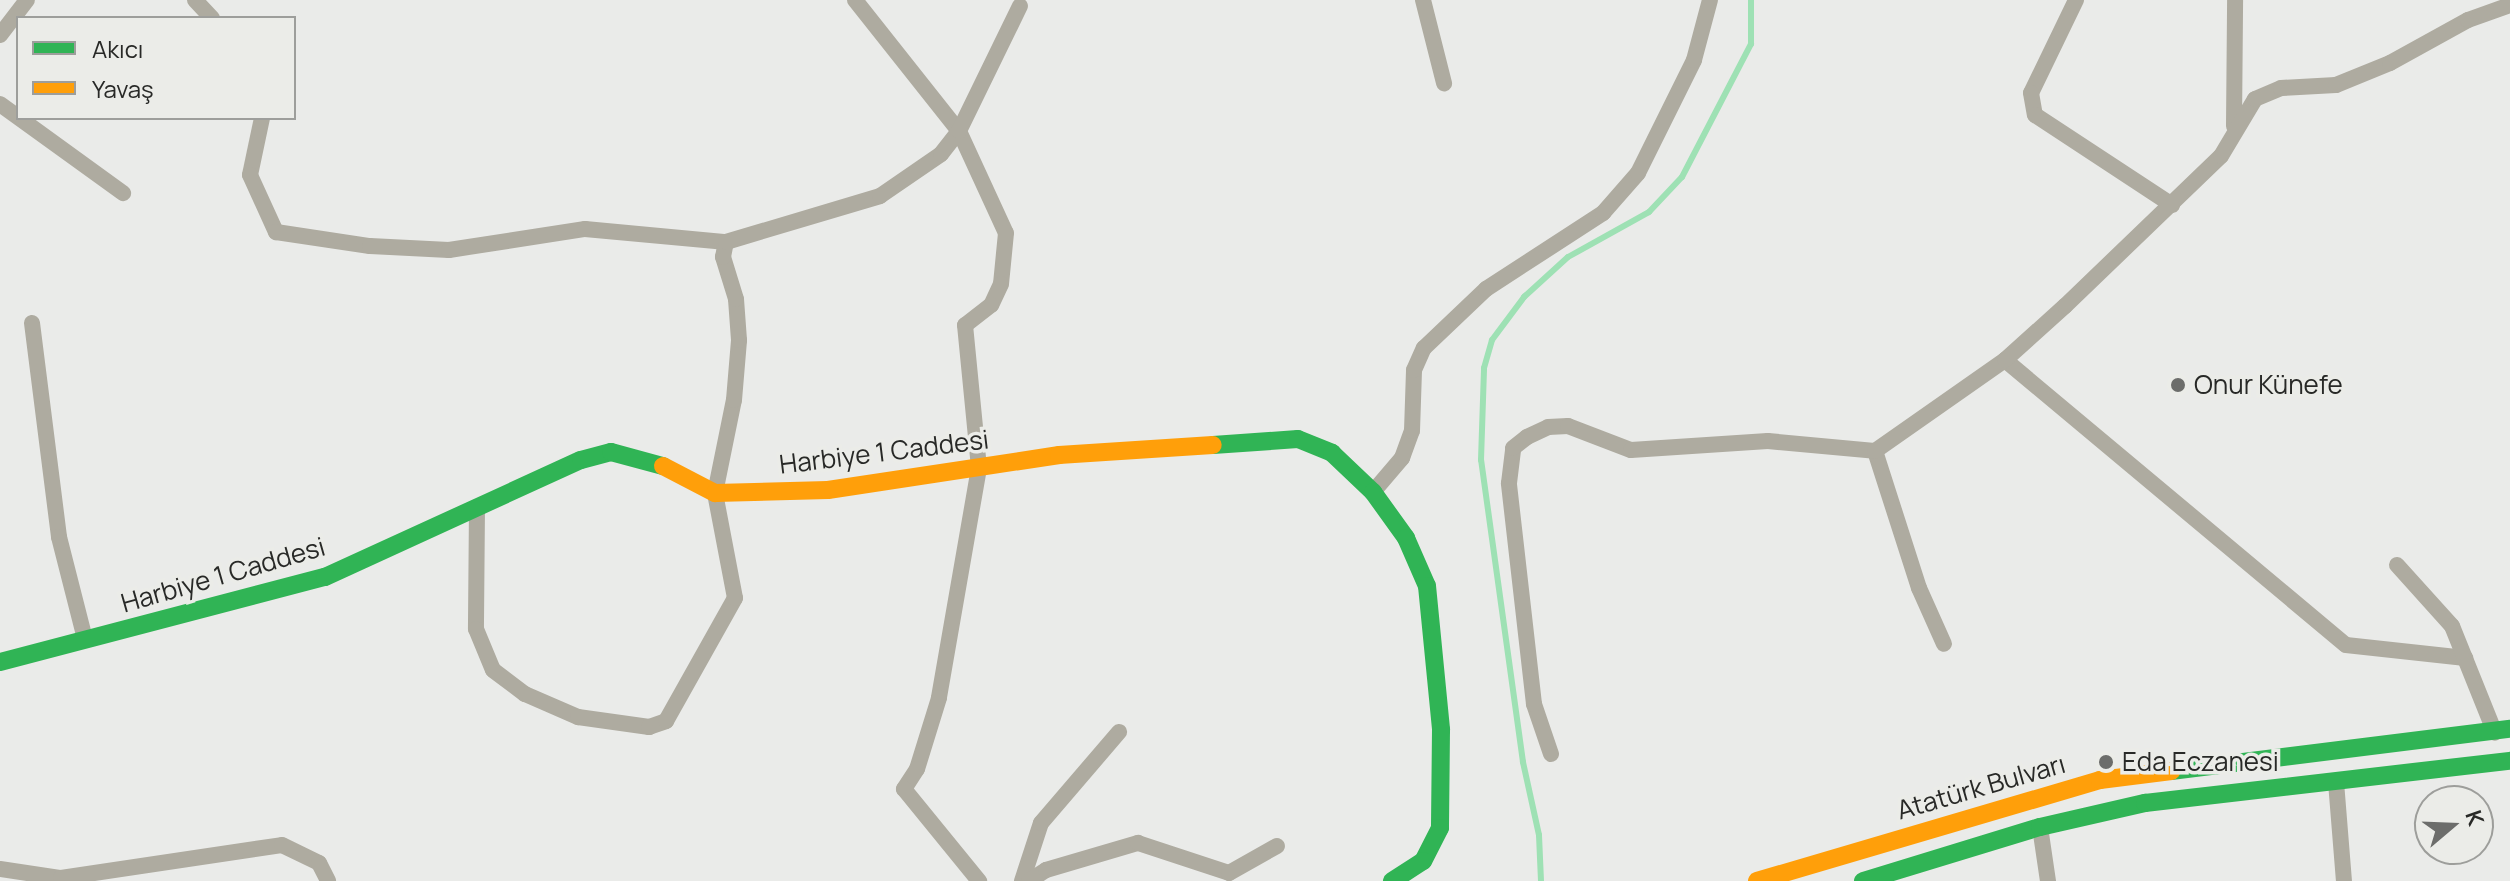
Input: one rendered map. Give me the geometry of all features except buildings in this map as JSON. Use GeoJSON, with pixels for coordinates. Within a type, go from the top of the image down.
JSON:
{"type":"FeatureCollection","features":[{"type":"Feature","properties":{"kind":"main road","name":"Harbiye 1 Caddesi"},"geometry":{"type":"LineString","coordinates":[[0,662],[325,577],[581,460],[611,452],[654,461],[715,493],[828,490],[1115,449],[1298,439],[1332,453],[1373,492],[1406,538],[1427,586],[1441,730],[1441,812],[1435,846],[1392,881]]}},
{"type":"Feature","properties":{"kind":"main road","name":"Atatürk Bulvarı"},"geometry":{"type":"LineString","coordinates":[[1757,881],[2100,780],[2502,731]]}},
{"type":"Feature","properties":{"kind":"main road"},"geometry":{"type":"LineString","coordinates":[[2356,750],[2360,779]]}},
{"type":"Feature","properties":{"kind":"main road"},"geometry":{"type":"LineString","coordinates":[[1863,881],[2040,827],[2145,803],[2510,761]]}},
{"type":"Feature","properties":{"kind":"street"},"geometry":{"type":"LineString","coordinates":[[0,35],[27,0]]}},
{"type":"Feature","properties":{"kind":"street"},"geometry":{"type":"LineString","coordinates":[[195,0],[210,16]]}},
{"type":"Feature","properties":{"kind":"street"},"geometry":{"type":"LineString","coordinates":[[855,0],[959,131],[1006,233],[1007,253],[991,305],[965,325],[979,468],[939,698],[917,769],[904,789],[979,881]]}},
{"type":"Feature","properties":{"kind":"street"},"geometry":{"type":"LineString","coordinates":[[1423,0],[1444,83]]}},
{"type":"Feature","properties":{"kind":"street"},"geometry":{"type":"LineString","coordinates":[[1373,492],[1402,458],[1412,431],[1414,370],[1424,348],[1486,289],[1603,213],[1638,173],[1694,60],[1710,0]]}},
{"type":"Feature","properties":{"kind":"street"},"geometry":{"type":"LineString","coordinates":[[2076,0],[2031,93],[2035,115],[2172,205]]}},
{"type":"Feature","properties":{"kind":"street"},"geometry":{"type":"LineString","coordinates":[[2234,133],[2235,0]]}},
{"type":"Feature","properties":{"kind":"street"},"geometry":{"type":"LineString","coordinates":[[1551,754],[1532,690],[1509,483],[1513,448],[1548,427],[1568,426],[1631,450],[1768,441],[1875,451],[2005,360],[2221,156],[2255,99],[2281,88],[2336,85],[2510,5]]}},
{"type":"Feature","properties":{"kind":"street"},"geometry":{"type":"LineString","coordinates":[[262,120],[250,175],[276,232],[370,246],[449,250],[585,229],[726,242],[880,196],[941,154],[959,131],[1020,6]]}},
{"type":"Feature","properties":{"kind":"street"},"geometry":{"type":"LineString","coordinates":[[22,120],[123,193]]}},
{"type":"Feature","properties":{"kind":"street"},"geometry":{"type":"LineString","coordinates":[[477,507],[476,629],[493,670],[525,694],[578,717],[649,727],[666,721],[675,710],[717,624],[735,598],[715,493],[734,400],[739,340],[736,299],[723,257],[726,242]]}},
{"type":"Feature","properties":{"kind":"street"},"geometry":{"type":"LineString","coordinates":[[32,323],[59,537],[85,639]]}},
{"type":"Feature","properties":{"kind":"street"},"geometry":{"type":"LineString","coordinates":[[2005,360],[2346,645],[2465,658]]}},
{"type":"Feature","properties":{"kind":"street"},"geometry":{"type":"LineString","coordinates":[[1875,451],[1919,588],[1944,644]]}},
{"type":"Feature","properties":{"kind":"street"},"geometry":{"type":"LineString","coordinates":[[2397,565],[2437,604],[2502,731]]}},
{"type":"Feature","properties":{"kind":"street"},"geometry":{"type":"LineString","coordinates":[[1022,881],[1041,823],[1119,732]]}},
{"type":"Feature","properties":{"kind":"street"},"geometry":{"type":"LineString","coordinates":[[2336,782],[2344,881]]}},
{"type":"Feature","properties":{"kind":"street"},"geometry":{"type":"LineString","coordinates":[[2040,827],[2048,881]]}},
{"type":"Feature","properties":{"kind":"street"},"geometry":{"type":"LineString","coordinates":[[1029,881],[1046,870],[1138,843],[1229,873],[1277,846]]}},
{"type":"Feature","properties":{"kind":"street"},"geometry":{"type":"LineString","coordinates":[[0,869],[61,878],[282,845],[319,863],[328,881]]}},
{"type":"Feature","properties":{"kind":"waterway"},"geometry":{"type":"LineString","coordinates":[[1541,881],[1539,835],[1523,762],[1481,460],[1484,368],[1492,340],[1524,297],[1568,257],[1649,212],[1682,177],[1751,44],[1751,0]]}},
{"type":"Feature","properties":{"kind":"traffic: fast"},"geometry":{"type":"LineString","coordinates":[[1213,445],[1298,439],[1332,453],[1373,492],[1406,538],[1427,586],[1441,730],[1440,828],[1423,861],[1392,881]]}},
{"type":"Feature","properties":{"kind":"traffic: fast"},"geometry":{"type":"LineString","coordinates":[[0,662],[325,577],[581,460],[611,452],[663,466]]}},
{"type":"Feature","properties":{"kind":"traffic: fast"},"geometry":{"type":"LineString","coordinates":[[2171,771],[2510,729]]}},
{"type":"Feature","properties":{"kind":"traffic: fast"},"geometry":{"type":"LineString","coordinates":[[1863,881],[2040,827],[2145,803],[2510,761]]}},
{"type":"Feature","properties":{"kind":"traffic: slow"},"geometry":{"type":"LineString","coordinates":[[663,466],[715,493],[828,490],[1059,455],[1213,445]]}},
{"type":"Feature","properties":{"kind":"traffic: slow"},"geometry":{"type":"LineString","coordinates":[[1757,881],[2100,780],[2171,771]]}},
{"type":"Feature","properties":{"kind":"place","name":"Onur Künefe"},"geometry":{"type":"Point","coordinates":[2178,385]}},
{"type":"Feature","properties":{"kind":"place","name":"Eda Eczanesi"},"geometry":{"type":"Point","coordinates":[2106,762]}}]}
